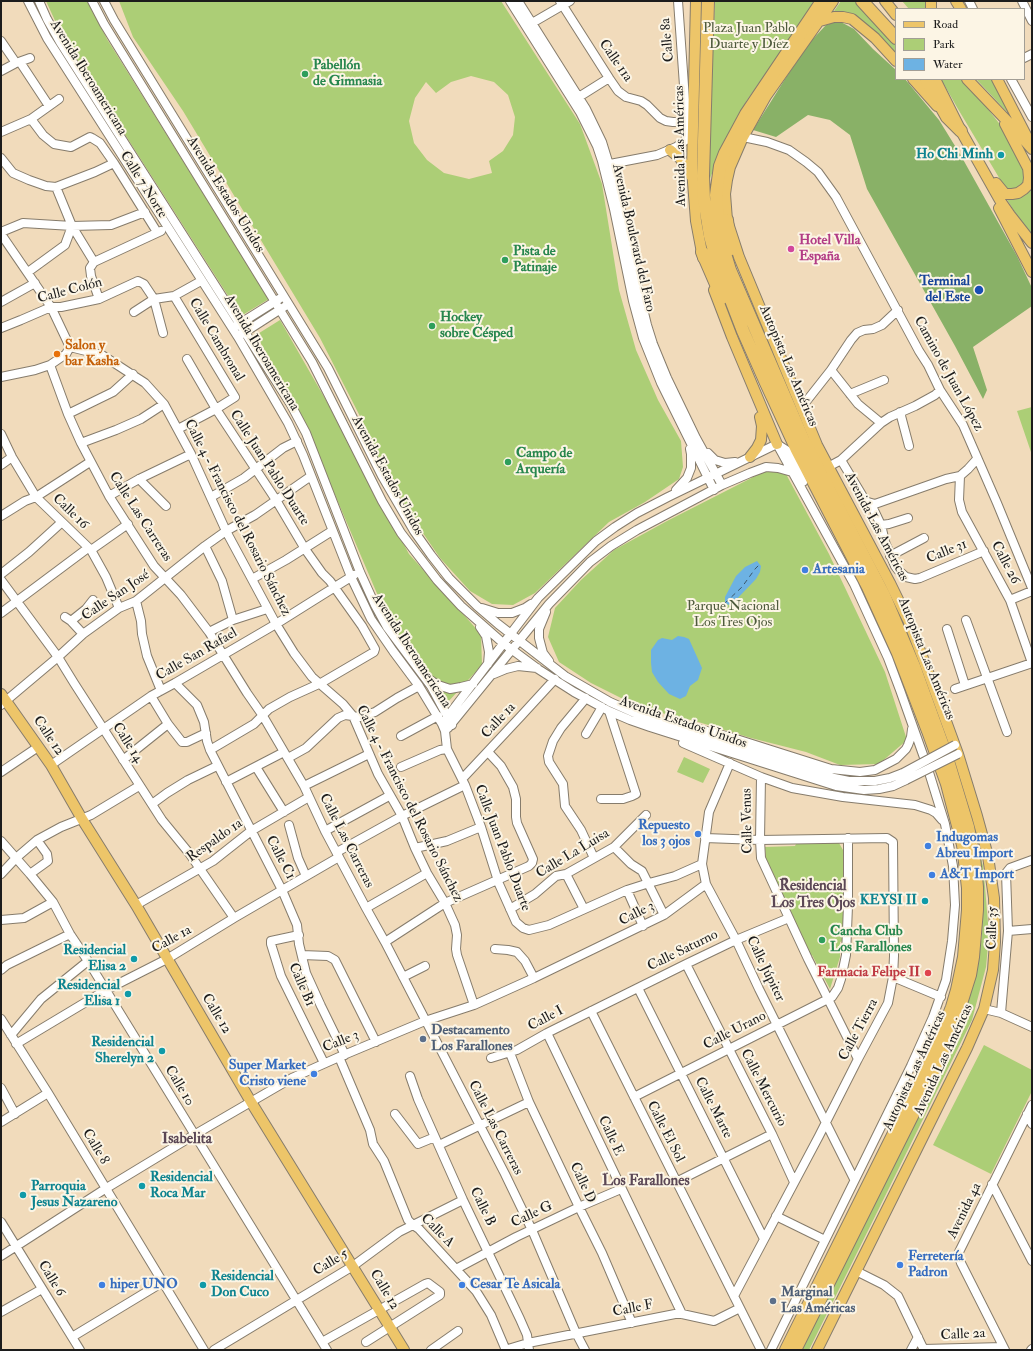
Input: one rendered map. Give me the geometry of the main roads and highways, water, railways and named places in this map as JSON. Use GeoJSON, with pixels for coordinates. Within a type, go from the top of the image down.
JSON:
{"type":"FeatureCollection","features":[{"type":"Feature","properties":{"kind":"highway","name":"Autopista Las Américas"},"geometry":{"type":"LineString","coordinates":[[708,1],[703,176],[704,199],[710,236],[719,269],[762,376],[797,450],[868,587],[898,653],[947,784],[963,845],[968,888],[968,910],[964,957],[952,1007],[936,1047],[909,1103],[786,1350]]}},
{"type":"Feature","properties":{"kind":"highway","name":"Autopista Las Américas"},"geometry":{"type":"LineString","coordinates":[[796,1350],[917,1106],[953,1029],[971,969],[975,942],[977,910],[975,862],[969,832],[956,783],[914,666],[884,596],[803,439],[730,270],[719,234],[716,195],[720,166],[746,114],[822,1]]}},
{"type":"Feature","properties":{"kind":"highway"},"geometry":{"type":"LineString","coordinates":[[862,1],[895,37]]}},
{"type":"Feature","properties":{"kind":"highway"},"geometry":{"type":"LineString","coordinates":[[927,80],[947,117],[961,131]]}},
{"type":"Feature","properties":{"kind":"highway"},"geometry":{"type":"LineString","coordinates":[[726,220],[733,256],[784,382],[803,439]]}},
{"type":"Feature","properties":{"kind":"highway"},"geometry":{"type":"LineString","coordinates":[[702,252],[724,302],[756,368],[762,376]]}},
{"type":"Feature","properties":{"kind":"main road","name":"Avenida Las Américas"},"geometry":{"type":"LineString","coordinates":[[696,1],[689,140],[696,221],[702,252],[711,283],[751,384],[777,444]]}},
{"type":"Feature","properties":{"kind":"main road","name":"Avenida Las Américas"},"geometry":{"type":"LineString","coordinates":[[817,1350],[967,1048],[984,1009],[994,957],[995,918],[993,887],[988,856],[977,816],[956,749],[915,638],[890,583],[828,467],[801,408],[774,338],[739,257],[726,220],[725,194],[727,180],[730,167],[743,136],[766,96],[833,1]]}},
{"type":"Feature","properties":{"kind":"main road"},"geometry":{"type":"LineString","coordinates":[[885,1],[895,14]]}},
{"type":"Feature","properties":{"kind":"main road"},"geometry":{"type":"LineString","coordinates":[[820,21],[834,17],[852,19],[875,38],[895,59]]}},
{"type":"Feature","properties":{"kind":"main road"},"geometry":{"type":"LineString","coordinates":[[914,80],[947,117]]}},
{"type":"Feature","properties":{"kind":"main road"},"geometry":{"type":"LineString","coordinates":[[936,80],[961,131],[1000,189],[1005,194],[1012,194],[1024,189],[1028,185],[1028,167]]}},
{"type":"Feature","properties":{"kind":"main road"},"geometry":{"type":"LineString","coordinates":[[968,80],[1011,124],[1032,149]]}},
{"type":"Feature","properties":{"kind":"main road"},"geometry":{"type":"LineString","coordinates":[[998,80],[1032,146]]}},
{"type":"Feature","properties":{"kind":"main road"},"geometry":{"type":"LineString","coordinates":[[985,98],[1008,128],[1032,178]]}},
{"type":"Feature","properties":{"kind":"main road"},"geometry":{"type":"LineString","coordinates":[[969,144],[982,169],[1010,215],[1032,243]]}},
{"type":"Feature","properties":{"kind":"main road"},"geometry":{"type":"LineString","coordinates":[[670,150],[680,158],[693,180]]}},
{"type":"Feature","properties":{"kind":"main road"},"geometry":{"type":"LineString","coordinates":[[982,169],[1000,211],[1032,272]]}},
{"type":"Feature","properties":{"kind":"main road"},"geometry":{"type":"LineString","coordinates":[[750,457],[761,440],[762,426],[751,384]]}},
{"type":"Feature","properties":{"kind":"main road","name":"Calle 12"},"geometry":{"type":"LineString","coordinates":[[3,700],[51,765],[82,819],[136,905],[251,1102],[404,1350]]}},
{"type":"Feature","properties":{"kind":"water"},"geometry":{"type":"Polygon","coordinates":[[[757,561],[761,566],[760,572],[756,579],[733,603],[729,605],[725,603],[725,597],[736,576],[745,567],[757,561]]]}},
{"type":"Feature","properties":{"kind":"water"},"geometry":{"type":"Polygon","coordinates":[[[678,636],[689,639],[702,668],[698,680],[690,686],[686,696],[680,699],[669,694],[658,682],[652,672],[651,663],[651,650],[658,640],[662,638],[672,640],[678,636]]]}},
{"type":"Feature","properties":{"kind":"place","name":"Pabellón de Gimnasia"},"geometry":{"type":"Point","coordinates":[305,74]}},
{"type":"Feature","properties":{"kind":"place","name":"Ho Chi Minh"},"geometry":{"type":"Point","coordinates":[1001,155]}},
{"type":"Feature","properties":{"kind":"place","name":"Hotel Villa España"},"geometry":{"type":"Point","coordinates":[791,249]}},
{"type":"Feature","properties":{"kind":"place","name":"Pista de Patinaje"},"geometry":{"type":"Point","coordinates":[505,260]}},
{"type":"Feature","properties":{"kind":"place","name":"Terminal del Este"},"geometry":{"type":"Point","coordinates":[979,290]}},
{"type":"Feature","properties":{"kind":"place","name":"Hockey sobre Césped"},"geometry":{"type":"Point","coordinates":[432,326]}},
{"type":"Feature","properties":{"kind":"place","name":"Salon y bar Kasha"},"geometry":{"type":"Point","coordinates":[57,354]}},
{"type":"Feature","properties":{"kind":"place","name":"Campo de Arquería"},"geometry":{"type":"Point","coordinates":[508,462]}},
{"type":"Feature","properties":{"kind":"place","name":"Artesania"},"geometry":{"type":"Point","coordinates":[805,570]}},
{"type":"Feature","properties":{"kind":"place","name":"Repuesto los 3 ojos"},"geometry":{"type":"Point","coordinates":[698,834]}},
{"type":"Feature","properties":{"kind":"place","name":"Indugomas Abreu Import"},"geometry":{"type":"Point","coordinates":[928,846]}},
{"type":"Feature","properties":{"kind":"place","name":"A&T Import"},"geometry":{"type":"Point","coordinates":[932,875]}},
{"type":"Feature","properties":{"kind":"place","name":"KEYSI II"},"geometry":{"type":"Point","coordinates":[925,901]}},
{"type":"Feature","properties":{"kind":"place","name":"Cancha Club Los Farallones"},"geometry":{"type":"Point","coordinates":[822,940]}},
{"type":"Feature","properties":{"kind":"place","name":"Residencial Elisa 2"},"geometry":{"type":"Point","coordinates":[134,959]}},
{"type":"Feature","properties":{"kind":"place","name":"Farmacia Felipe II"},"geometry":{"type":"Point","coordinates":[928,973]}},
{"type":"Feature","properties":{"kind":"place","name":"Residencial Elisa 1"},"geometry":{"type":"Point","coordinates":[128,994]}},
{"type":"Feature","properties":{"kind":"place","name":"Destacamento Los Farallones"},"geometry":{"type":"Point","coordinates":[423,1039]}},
{"type":"Feature","properties":{"kind":"place","name":"Residencial Sherelyn 2"},"geometry":{"type":"Point","coordinates":[162,1051]}},
{"type":"Feature","properties":{"kind":"place","name":"Super Market Cristo viene"},"geometry":{"type":"Point","coordinates":[314,1074]}},
{"type":"Feature","properties":{"kind":"place","name":"Residencial Roca Mar"},"geometry":{"type":"Point","coordinates":[142,1186]}},
{"type":"Feature","properties":{"kind":"place","name":"Parroquia Jesus Nazareno"},"geometry":{"type":"Point","coordinates":[23,1195]}},
{"type":"Feature","properties":{"kind":"place","name":"Ferretería Padron"},"geometry":{"type":"Point","coordinates":[900,1265]}},
{"type":"Feature","properties":{"kind":"place","name":"hiper UNO"},"geometry":{"type":"Point","coordinates":[102,1285]}},
{"type":"Feature","properties":{"kind":"place","name":"Residencial Don Cuco"},"geometry":{"type":"Point","coordinates":[203,1285]}},
{"type":"Feature","properties":{"kind":"place","name":"Cesar Te Asicala"},"geometry":{"type":"Point","coordinates":[462,1285]}},
{"type":"Feature","properties":{"kind":"place","name":"Marginal Las Américas"},"geometry":{"type":"Point","coordinates":[773,1301]}},
{"type":"Feature","properties":{"kind":"district","name":"Residencial Los Tres Ojos"},"geometry":{"type":"Point","coordinates":[813,896]}},
{"type":"Feature","properties":{"kind":"district","name":"Isabelita"},"geometry":{"type":"Point","coordinates":[187,1140]}},
{"type":"Feature","properties":{"kind":"district","name":"Los Farallones"},"geometry":{"type":"Point","coordinates":[646,1182]}},
{"type":"Feature","properties":{"kind":"park label","name":"Plaza Juan Pablo Duarte y Díez"},"geometry":{"type":"Point","coordinates":[749,38]}},
{"type":"Feature","properties":{"kind":"park label","name":"Parque Nacional Los Tres Ojos"},"geometry":{"type":"Point","coordinates":[733,616]}}]}
